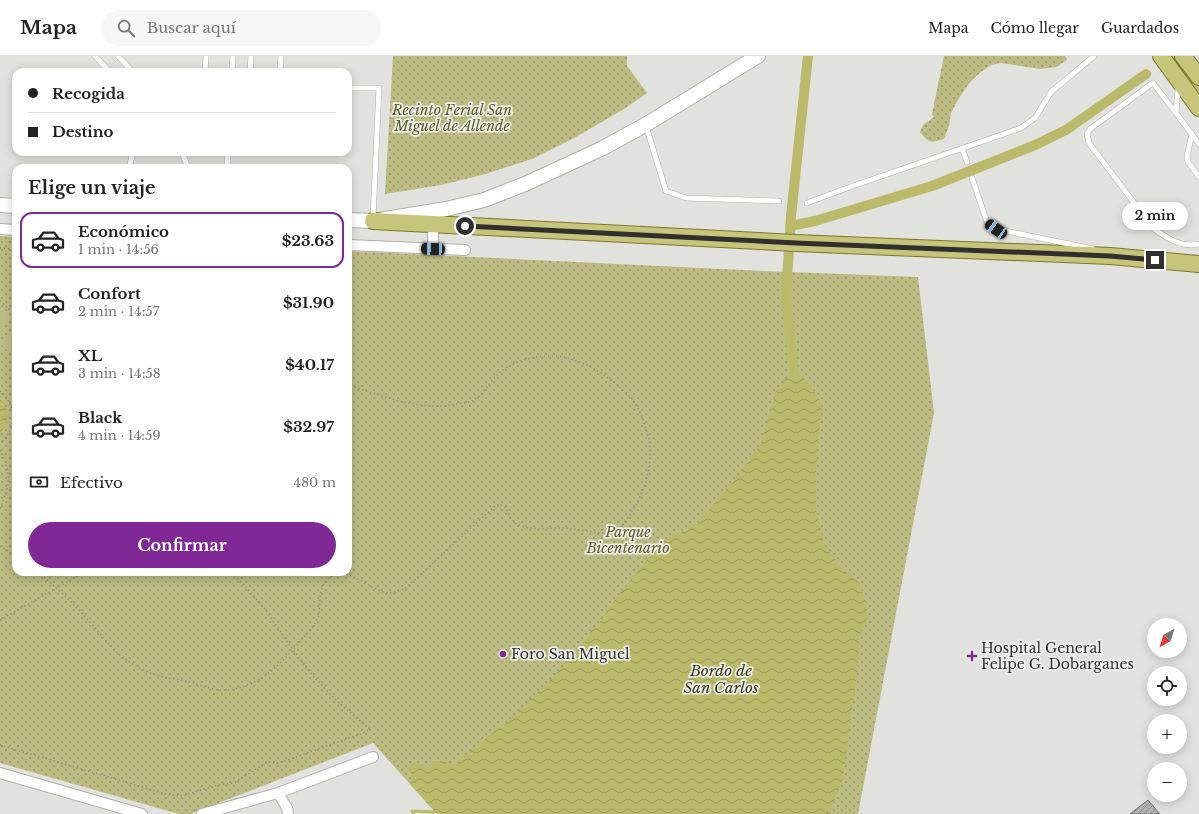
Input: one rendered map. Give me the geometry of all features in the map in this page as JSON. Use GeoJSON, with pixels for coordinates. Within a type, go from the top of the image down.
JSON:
{"type":"FeatureCollection","features":[{"type":"Feature","properties":{"kind":"main road"},"geometry":{"type":"LineString","coordinates":[[373,221],[446,209],[484,200],[526,184],[601,149],[645,125],[758,56]]}},
{"type":"Feature","properties":{"kind":"main road"},"geometry":{"type":"LineString","coordinates":[[1161,56],[1199,108]]}},
{"type":"Feature","properties":{"kind":"main road"},"geometry":{"type":"LineString","coordinates":[[1184,56],[1199,77]]}},
{"type":"Feature","properties":{"kind":"main road"},"geometry":{"type":"LineString","coordinates":[[0,205],[12,206]]}},
{"type":"Feature","properties":{"kind":"main road"},"geometry":{"type":"LineString","coordinates":[[352,220],[790,243],[1110,256],[1199,264]]}},
{"type":"Feature","properties":{"kind":"street"},"geometry":{"type":"LineString","coordinates":[[433,224],[433,249]]}},
{"type":"Feature","properties":{"kind":"street"},"geometry":{"type":"LineString","coordinates":[[0,229],[12,230]]}},
{"type":"Feature","properties":{"kind":"street"},"geometry":{"type":"LineString","coordinates":[[352,245],[465,250]]}},
{"type":"Feature","properties":{"kind":"street"},"geometry":{"type":"LineString","coordinates":[[202,814],[278,793],[373,757]]}},
{"type":"Feature","properties":{"kind":"street"},"geometry":{"type":"LineString","coordinates":[[0,773],[142,814]]}},
{"type":"Feature","properties":{"kind":"street"},"geometry":{"type":"LineString","coordinates":[[278,793],[287,808],[288,814]]}},
{"type":"Feature","properties":{"kind":"lane"},"geometry":{"type":"LineString","coordinates":[[95,56],[106,68]]}},
{"type":"Feature","properties":{"kind":"lane"},"geometry":{"type":"LineString","coordinates":[[118,56],[129,68]]}},
{"type":"Feature","properties":{"kind":"lane"},"geometry":{"type":"LineString","coordinates":[[206,56],[206,68]]}},
{"type":"Feature","properties":{"kind":"lane"},"geometry":{"type":"LineString","coordinates":[[232,68],[233,56]]}},
{"type":"Feature","properties":{"kind":"lane"},"geometry":{"type":"LineString","coordinates":[[250,68],[251,56]]}},
{"type":"Feature","properties":{"kind":"lane"},"geometry":{"type":"LineString","coordinates":[[280,56],[280,68]]}},
{"type":"Feature","properties":{"kind":"lane"},"geometry":{"type":"LineString","coordinates":[[807,203],[1021,128],[1035,118],[1051,92],[1094,56]]}},
{"type":"Feature","properties":{"kind":"lane"},"geometry":{"type":"LineString","coordinates":[[1176,113],[1179,81]]}},
{"type":"Feature","properties":{"kind":"lane"},"geometry":{"type":"LineString","coordinates":[[1199,144],[1153,83],[1090,129],[1087,134],[1089,142],[1153,228],[1163,236],[1181,244],[1199,244]]}},
{"type":"Feature","properties":{"kind":"lane"},"geometry":{"type":"LineString","coordinates":[[352,88],[379,88],[373,221]]}},
{"type":"Feature","properties":{"kind":"lane"},"geometry":{"type":"LineString","coordinates":[[645,125],[666,191],[686,198],[779,200]]}},
{"type":"Feature","properties":{"kind":"lane"},"geometry":{"type":"LineString","coordinates":[[1192,134],[1187,156],[1188,162],[1199,177]]}},
{"type":"Feature","properties":{"kind":"lane"},"geometry":{"type":"LineString","coordinates":[[962,148],[967,162]]}},
{"type":"Feature","properties":{"kind":"lane"},"geometry":{"type":"LineString","coordinates":[[972,178],[987,222],[996,229],[1089,248],[1110,256]]}},
{"type":"Feature","properties":{"kind":"path"},"geometry":{"type":"LineString","coordinates":[[0,248],[12,249]]}},
{"type":"Feature","properties":{"kind":"path"},"geometry":{"type":"LineString","coordinates":[[0,301],[12,312]]}},
{"type":"Feature","properties":{"kind":"path"},"geometry":{"type":"LineString","coordinates":[[350,576],[389,593],[399,591],[407,587],[499,504],[505,507],[512,521],[526,528],[564,528],[615,533],[624,524],[641,496],[648,473],[650,451],[649,440],[643,420],[633,401],[606,376],[580,362],[560,357],[539,357],[516,362],[496,376],[478,397],[464,403],[445,406],[426,406],[414,404],[352,386]]}},
{"type":"Feature","properties":{"kind":"path"},"geometry":{"type":"LineString","coordinates":[[0,391],[5,395],[12,410]]}},
{"type":"Feature","properties":{"kind":"path"},"geometry":{"type":"LineString","coordinates":[[0,443],[9,434],[12,427]]}},
{"type":"Feature","properties":{"kind":"path"},"geometry":{"type":"LineString","coordinates":[[0,450],[9,475],[9,483],[0,509]]}},
{"type":"Feature","properties":{"kind":"path"},"geometry":{"type":"LineString","coordinates":[[0,546],[12,554]]}},
{"type":"Feature","properties":{"kind":"path"},"geometry":{"type":"LineString","coordinates":[[42,576],[78,609],[118,653],[132,663],[157,676],[220,690],[235,689],[249,685],[262,677],[293,650],[314,625],[317,618],[322,584],[332,576]]}},
{"type":"Feature","properties":{"kind":"path"},"geometry":{"type":"LineString","coordinates":[[0,620],[78,576]]}},
{"type":"Feature","properties":{"kind":"path"},"geometry":{"type":"LineString","coordinates":[[0,744],[166,794],[181,796],[213,786],[234,783],[267,762],[288,760],[363,734],[370,729],[338,702],[314,677],[293,650],[265,609],[236,576]]}},
{"type":"Feature","properties":{"kind":"green space","name":"Recinto Ferial San Miguel de Allende"},"geometry":{"type":"Polygon","coordinates":[[[393,56],[627,56],[627,66],[647,93],[624,109],[574,138],[532,159],[482,175],[441,185],[385,194],[393,56]]]}},
{"type":"Feature","properties":{"kind":"green space"},"geometry":{"type":"Polygon","coordinates":[[[944,56],[1065,56],[1067,60],[1056,67],[1040,69],[1001,63],[991,65],[970,82],[959,98],[951,113],[949,126],[944,139],[930,141],[920,132],[923,125],[934,117],[932,114],[944,56]]]}},
{"type":"Feature","properties":{"kind":"green space"},"geometry":{"type":"Polygon","coordinates":[[[1169,56],[1179,56],[1199,85],[1199,98],[1169,56]]]}},
{"type":"Feature","properties":{"kind":"green space","name":"Parque Bicentenario"},"geometry":{"type":"Polygon","coordinates":[[[0,236],[12,237],[12,576],[352,576],[352,251],[918,277],[934,413],[858,814],[437,814],[373,743],[190,814],[179,814],[0,763],[0,236]]]}},
{"type":"Feature","properties":{"kind":"green space"},"geometry":{"type":"Polygon","coordinates":[[[0,309],[12,318],[0,333],[0,309]]]}},
{"type":"Feature","properties":{"kind":"green space"},"geometry":{"type":"Polygon","coordinates":[[[10,331],[12,333],[12,354],[0,344],[10,331]]]}},
{"type":"Feature","properties":{"kind":"water","name":"Bordo de San Carlos"},"geometry":{"type":"Polygon","coordinates":[[[799,375],[810,384],[822,405],[816,468],[816,510],[824,544],[839,565],[860,584],[866,603],[867,622],[859,636],[859,658],[843,778],[829,814],[437,814],[410,784],[412,777],[409,767],[411,764],[417,762],[427,769],[434,761],[444,761],[453,765],[512,717],[578,652],[591,631],[659,545],[668,538],[696,525],[744,468],[761,443],[777,389],[787,377],[799,375]]]}},
{"type":"Feature","properties":{"kind":"water"},"geometry":{"type":"Polygon","coordinates":[[[0,398],[6,407],[7,417],[5,426],[0,435],[0,398]]]}},
{"type":"Feature","properties":{"kind":"building"},"geometry":{"type":"Polygon","coordinates":[[[1147,801],[1160,814],[1130,814],[1147,801]]]}},
{"type":"Feature","properties":{"kind":"waterway"},"geometry":{"type":"LineString","coordinates":[[794,376],[786,296],[791,216],[808,56]]}},
{"type":"Feature","properties":{"kind":"waterway"},"geometry":{"type":"LineString","coordinates":[[790,226],[815,221],[932,186],[1035,145],[1066,130],[1146,74]]}},
{"type":"Feature","properties":{"kind":"waterway"},"geometry":{"type":"LineString","coordinates":[[414,814],[412,811],[435,812]]}},
{"type":"Feature","properties":{"kind":"place","name":"Foro San Miguel"},"geometry":{"type":"Point","coordinates":[503,654]}},
{"type":"Feature","properties":{"kind":"place","name":"Hospital General Felipe G. Dobarganes"},"geometry":{"type":"Point","coordinates":[972,656]}},
{"type":"Feature","properties":{"kind":"route"},"geometry":{"type":"LineString","coordinates":[[465,226],[796,243],[1110,256],[1155,260]]}}]}
